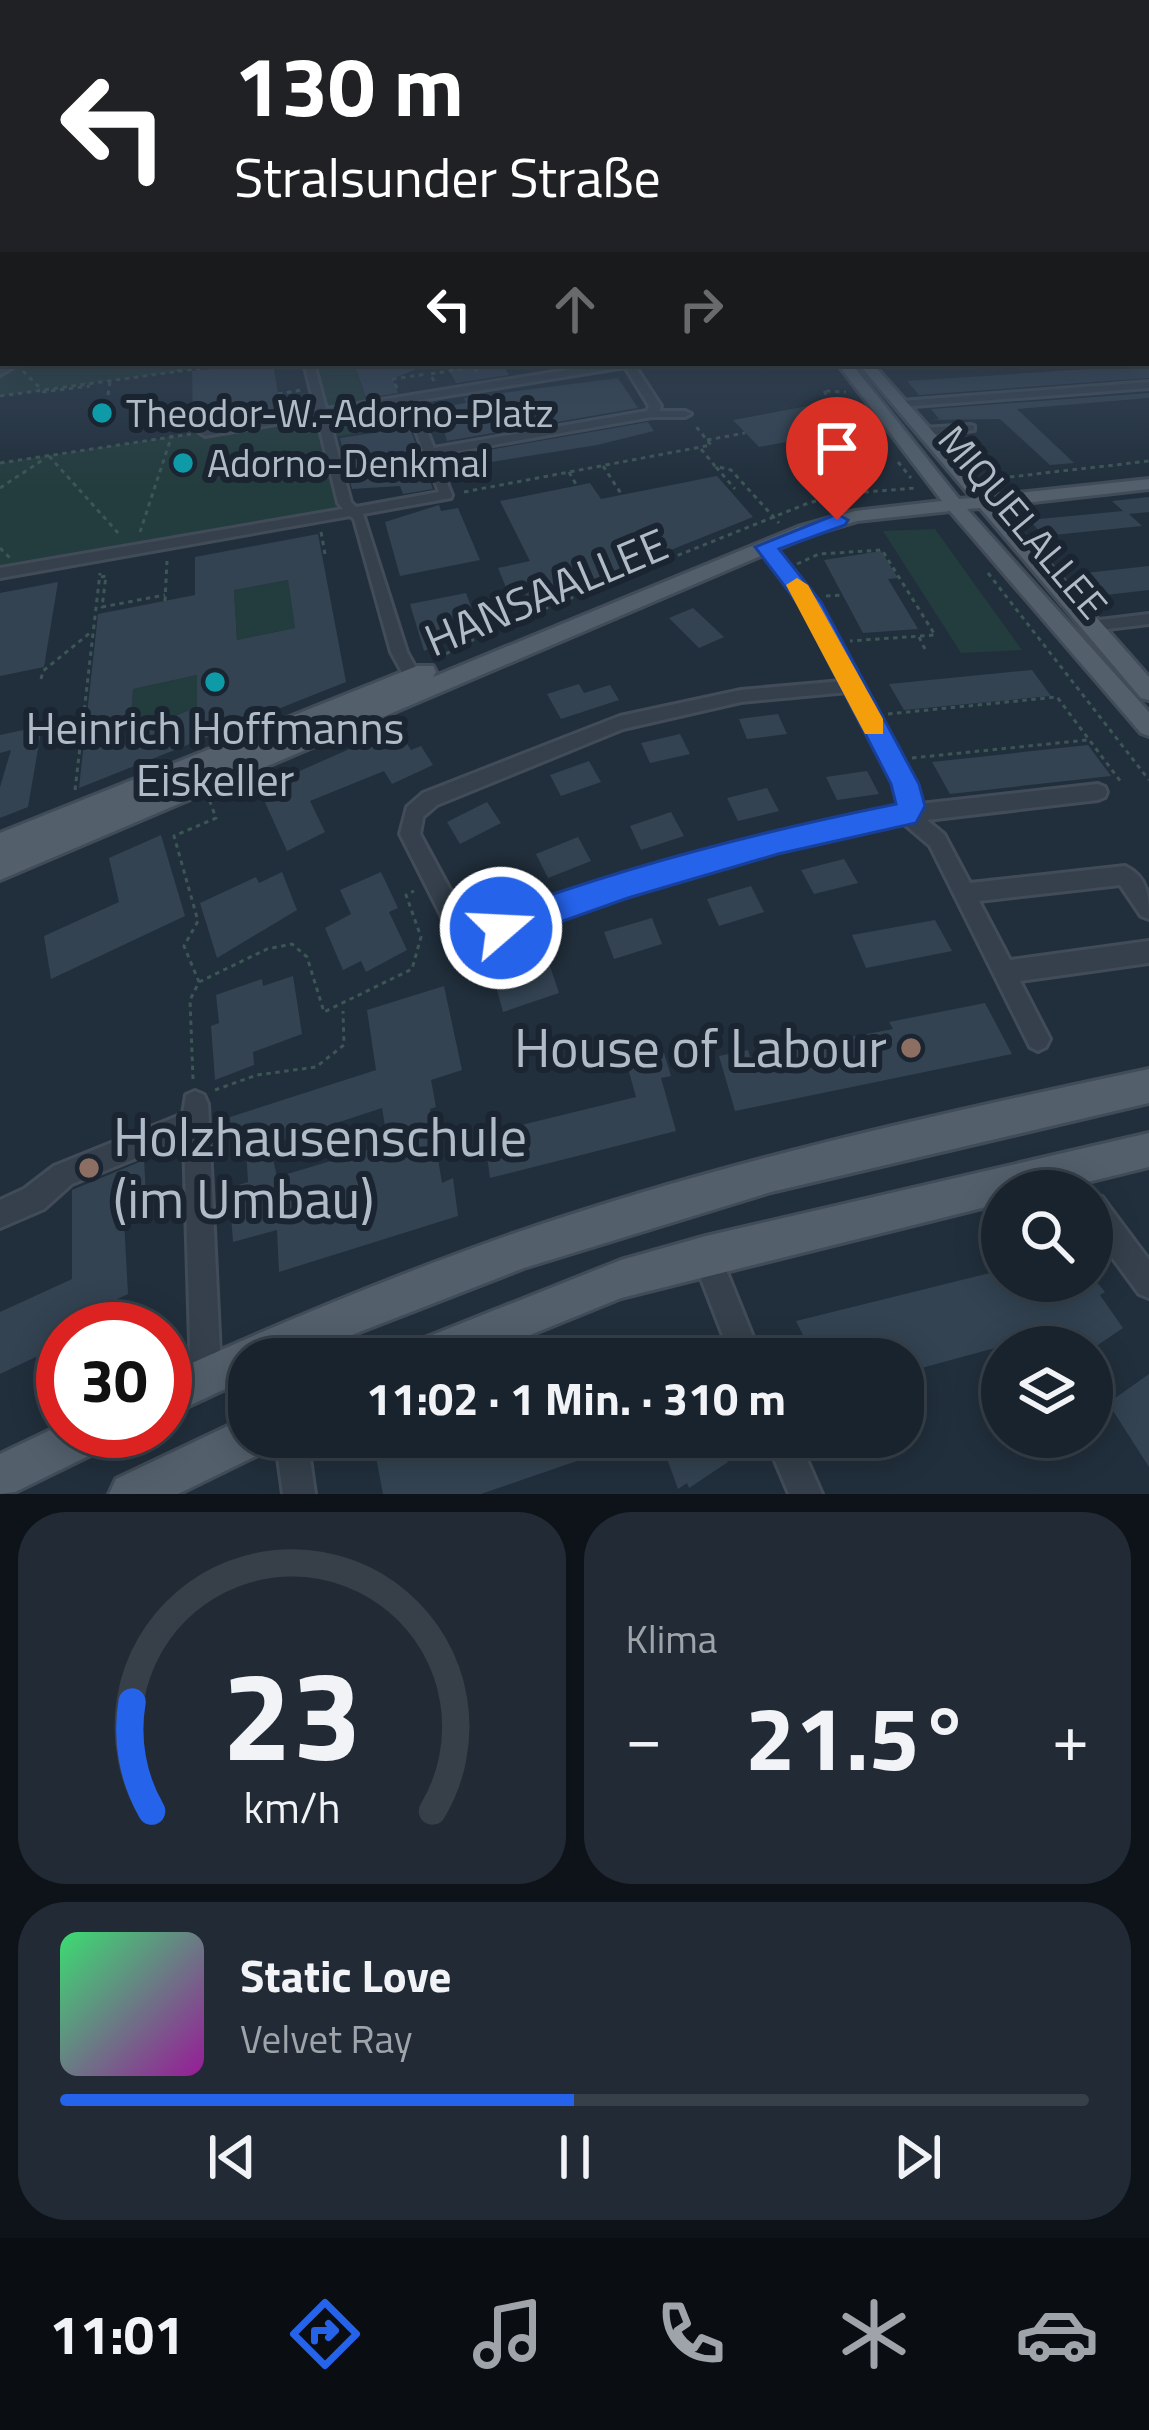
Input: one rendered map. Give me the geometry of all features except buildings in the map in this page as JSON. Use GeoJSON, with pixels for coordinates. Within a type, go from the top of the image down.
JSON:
{"type":"FeatureCollection","features":[{"type":"Feature","properties":{"kind":"main road","name":"MIQUELALLEE"},"geometry":{"type":"LineString","coordinates":[[846,366],[948,493],[1149,727]]}},
{"type":"Feature","properties":{"kind":"main road","name":"MIQUELALLEE"},"geometry":{"type":"LineString","coordinates":[[869,366],[1149,692]]}},
{"type":"Feature","properties":{"kind":"main road","name":"HANSAALLEE"},"geometry":{"type":"LineString","coordinates":[[0,868],[777,521],[840,503],[1149,466]]}},
{"type":"Feature","properties":{"kind":"main road","name":"HANSAALLEE"},"geometry":{"type":"LineString","coordinates":[[974,490],[1149,484]]}},
{"type":"Feature","properties":{"kind":"main road","name":"HANSAALLEE"},"geometry":{"type":"LineString","coordinates":[[0,845],[766,547],[948,493]]}},
{"type":"Feature","properties":{"kind":"main road"},"geometry":{"type":"LineString","coordinates":[[192,1383],[383,1299],[652,1205],[1002,1115],[1149,1086]]}},
{"type":"Feature","properties":{"kind":"main road"},"geometry":{"type":"LineString","coordinates":[[1098,1170],[1149,1150]]}},
{"type":"Feature","properties":{"kind":"main road"},"geometry":{"type":"LineString","coordinates":[[474,1338],[621,1279],[706,1255],[981,1199]]}},
{"type":"Feature","properties":{"kind":"main road"},"geometry":{"type":"LineString","coordinates":[[131,1494],[228,1446]]}},
{"type":"Feature","properties":{"kind":"main road"},"geometry":{"type":"LineString","coordinates":[[0,1478],[40,1458]]}},
{"type":"Feature","properties":{"kind":"street"},"geometry":{"type":"LineString","coordinates":[[310,366],[344,503],[360,518],[395,640],[416,684]]}},
{"type":"Feature","properties":{"kind":"street"},"geometry":{"type":"LineString","coordinates":[[512,366],[523,382]]}},
{"type":"Feature","properties":{"kind":"street"},"geometry":{"type":"LineString","coordinates":[[205,432],[611,366]]}},
{"type":"Feature","properties":{"kind":"street"},"geometry":{"type":"LineString","coordinates":[[630,366],[656,406],[652,414]]}},
{"type":"Feature","properties":{"kind":"street"},"geometry":{"type":"LineString","coordinates":[[901,404],[1149,385]]}},
{"type":"Feature","properties":{"kind":"street"},"geometry":{"type":"LineString","coordinates":[[0,573],[446,495],[406,401]]}},
{"type":"Feature","properties":{"kind":"street"},"geometry":{"type":"LineString","coordinates":[[431,452],[652,414],[685,414]]}},
{"type":"Feature","properties":{"kind":"street"},"geometry":{"type":"LineString","coordinates":[[924,432],[970,428]]}},
{"type":"Feature","properties":{"kind":"street"},"geometry":{"type":"LineString","coordinates":[[766,547],[830,642],[892,760],[910,806],[906,814]]}},
{"type":"Feature","properties":{"kind":"street"},"geometry":{"type":"LineString","coordinates":[[1091,626],[1149,619]]}},
{"type":"Feature","properties":{"kind":"street"},"geometry":{"type":"LineString","coordinates":[[852,686],[741,696],[620,723],[430,800],[414,813],[410,834],[458,926],[485,932],[757,847],[906,814],[1098,792]]}},
{"type":"Feature","properties":{"kind":"street"},"geometry":{"type":"LineString","coordinates":[[906,814],[937,840],[1038,1039]]}},
{"type":"Feature","properties":{"kind":"street"},"geometry":{"type":"LineString","coordinates":[[964,893],[1126,875],[1149,909]]}},
{"type":"Feature","properties":{"kind":"street"},"geometry":{"type":"LineString","coordinates":[[1004,972],[1149,952]]}},
{"type":"Feature","properties":{"kind":"street"},"geometry":{"type":"LineString","coordinates":[[0,1214],[34,1199],[63,1175],[194,1108],[206,1376]]}},
{"type":"Feature","properties":{"kind":"street"},"geometry":{"type":"LineString","coordinates":[[1113,1236],[1149,1284]]}},
{"type":"Feature","properties":{"kind":"street"},"geometry":{"type":"LineString","coordinates":[[706,1255],[738,1338]]}},
{"type":"Feature","properties":{"kind":"street"},"geometry":{"type":"LineString","coordinates":[[294,1458],[299,1494]]}},
{"type":"Feature","properties":{"kind":"street"},"geometry":{"type":"LineString","coordinates":[[790,1458],[806,1494]]}},
{"type":"Feature","properties":{"kind":"path"},"geometry":{"type":"LineString","coordinates":[[18,366],[42,390]]}},
{"type":"Feature","properties":{"kind":"path"},"geometry":{"type":"LineString","coordinates":[[174,366],[179,372]]}},
{"type":"Feature","properties":{"kind":"path"},"geometry":{"type":"LineString","coordinates":[[179,372],[188,366]]}},
{"type":"Feature","properties":{"kind":"path"},"geometry":{"type":"LineString","coordinates":[[0,396],[219,366]]}},
{"type":"Feature","properties":{"kind":"path"},"geometry":{"type":"LineString","coordinates":[[406,401],[393,379],[474,367],[486,388]]}},
{"type":"Feature","properties":{"kind":"path"},"geometry":{"type":"LineString","coordinates":[[430,374],[441,395]]}},
{"type":"Feature","properties":{"kind":"path"},"geometry":{"type":"LineString","coordinates":[[108,395],[110,381]]}},
{"type":"Feature","properties":{"kind":"path"},"geometry":{"type":"LineString","coordinates":[[278,394],[315,388]]}},
{"type":"Feature","properties":{"kind":"path"},"geometry":{"type":"LineString","coordinates":[[837,412],[824,391],[846,392]]}},
{"type":"Feature","properties":{"kind":"path"},"geometry":{"type":"LineString","coordinates":[[446,495],[711,445],[685,414]]}},
{"type":"Feature","properties":{"kind":"path"},"geometry":{"type":"LineString","coordinates":[[0,464],[205,432]]}},
{"type":"Feature","properties":{"kind":"path"},"geometry":{"type":"LineString","coordinates":[[707,440],[745,433]]}},
{"type":"Feature","properties":{"kind":"path"},"geometry":{"type":"LineString","coordinates":[[49,455],[134,550],[172,436]]}},
{"type":"Feature","properties":{"kind":"path"},"geometry":{"type":"LineString","coordinates":[[700,447],[732,489],[746,486]]}},
{"type":"Feature","properties":{"kind":"path"},"geometry":{"type":"LineString","coordinates":[[0,488],[49,455]]}},
{"type":"Feature","properties":{"kind":"path"},"geometry":{"type":"LineString","coordinates":[[603,466],[622,495]]}},
{"type":"Feature","properties":{"kind":"path"},"geometry":{"type":"LineString","coordinates":[[715,466],[731,470],[777,521]]}},
{"type":"Feature","properties":{"kind":"path"},"geometry":{"type":"LineString","coordinates":[[974,490],[1027,472],[1149,466]]}},
{"type":"Feature","properties":{"kind":"path"},"geometry":{"type":"LineString","coordinates":[[569,472],[577,485]]}},
{"type":"Feature","properties":{"kind":"path","name":"HANSAALLEE"},"geometry":{"type":"LineString","coordinates":[[439,658],[494,629],[839,494],[948,493]]}},
{"type":"Feature","properties":{"kind":"path"},"geometry":{"type":"LineString","coordinates":[[318,517],[326,554]]}},
{"type":"Feature","properties":{"kind":"path"},"geometry":{"type":"LineString","coordinates":[[784,569],[819,554],[882,550],[935,635],[830,642]]}},
{"type":"Feature","properties":{"kind":"path"},"geometry":{"type":"LineString","coordinates":[[855,552],[860,560]]}},
{"type":"Feature","properties":{"kind":"path"},"geometry":{"type":"LineString","coordinates":[[74,798],[102,556]]}},
{"type":"Feature","properties":{"kind":"path"},"geometry":{"type":"LineString","coordinates":[[99,577],[106,576],[102,607],[165,598],[167,561]]}},
{"type":"Feature","properties":{"kind":"path"},"geometry":{"type":"LineString","coordinates":[[982,564],[1149,780]]}},
{"type":"Feature","properties":{"kind":"path"},"geometry":{"type":"LineString","coordinates":[[895,591],[908,591]]}},
{"type":"Feature","properties":{"kind":"path"},"geometry":{"type":"LineString","coordinates":[[897,628],[903,637]]}},
{"type":"Feature","properties":{"kind":"path"},"geometry":{"type":"LineString","coordinates":[[41,679],[43,671],[92,631]]}},
{"type":"Feature","properties":{"kind":"path"},"geometry":{"type":"LineString","coordinates":[[918,636],[926,649]]}},
{"type":"Feature","properties":{"kind":"path"},"geometry":{"type":"LineString","coordinates":[[868,716],[1057,698],[1121,782]]}},
{"type":"Feature","properties":{"kind":"path"},"geometry":{"type":"LineString","coordinates":[[892,760],[1089,739]]}},
{"type":"Feature","properties":{"kind":"path"},"geometry":{"type":"LineString","coordinates":[[199,982],[184,946],[198,921],[196,904],[174,836],[216,818],[209,798]]}},
{"type":"Feature","properties":{"kind":"path"},"geometry":{"type":"LineString","coordinates":[[343,1010],[344,1046],[314,1071],[267,1073],[194,1108],[190,1000],[199,982],[234,969],[270,946],[292,944],[310,963],[317,1004],[324,1012],[343,1010],[361,994],[412,969],[421,937],[406,895],[433,884]]}},
{"type":"Feature","properties":{"kind":"green space"},"geometry":{"type":"Polygon","coordinates":[[[0,366],[217,366],[0,396],[0,366]]]}},
{"type":"Feature","properties":{"kind":"green space"},"geometry":{"type":"Polygon","coordinates":[[[310,366],[355,366],[375,430],[328,438],[347,512],[0,573],[0,463],[321,414],[310,366]]]}},
{"type":"Feature","properties":{"kind":"green space"},"geometry":{"type":"Polygon","coordinates":[[[935,529],[1022,650],[961,653],[883,531],[935,529]]]}},
{"type":"Feature","properties":{"kind":"green space"},"geometry":{"type":"Polygon","coordinates":[[[288,580],[295,628],[237,640],[234,590],[288,580]]]}},
{"type":"Feature","properties":{"kind":"green space"},"geometry":{"type":"Polygon","coordinates":[[[197,675],[197,707],[130,733],[133,689],[197,675]]]}},
{"type":"Feature","properties":{"kind":"slow traffic"},"geometry":{"type":"LineString","coordinates":[[797,585],[874,726]]}},
{"type":"Feature","properties":{"kind":"place","name":"Theodor-W.-Adorno-Platz"},"geometry":{"type":"Point","coordinates":[102,413]}},
{"type":"Feature","properties":{"kind":"place","name":"Adorno-Denkmal"},"geometry":{"type":"Point","coordinates":[183,463]}},
{"type":"Feature","properties":{"kind":"place","name":"Heinrich Hoffmanns Eiskeller"},"geometry":{"type":"Point","coordinates":[215,682]}},
{"type":"Feature","properties":{"kind":"place","name":"House of Labour"},"geometry":{"type":"Point","coordinates":[911,1048]}},
{"type":"Feature","properties":{"kind":"place","name":"Holzhausenschule (im Umbau)"},"geometry":{"type":"Point","coordinates":[89,1168]}},
{"type":"Feature","properties":{"kind":"route"},"geometry":{"type":"LineString","coordinates":[[501,928],[628,884],[778,841],[897,820],[906,814],[910,806],[905,784],[809,602],[766,547],[837,520]]}}]}
